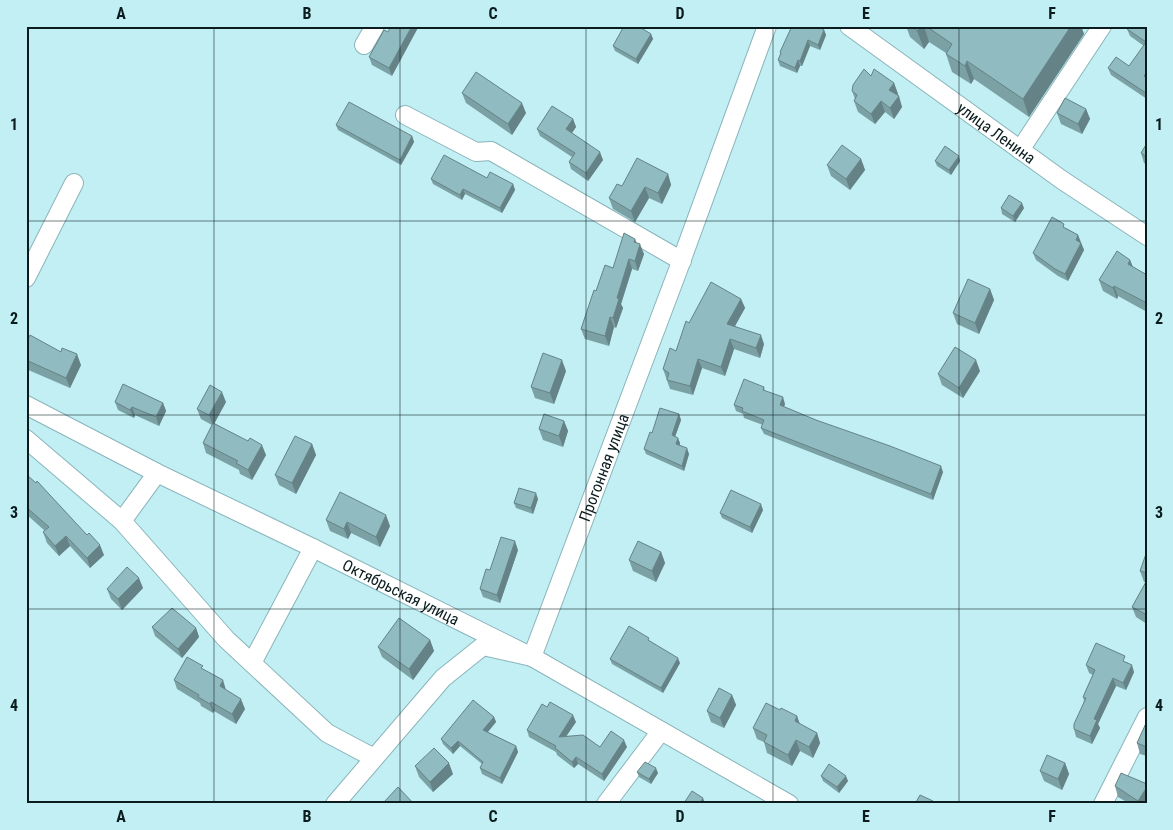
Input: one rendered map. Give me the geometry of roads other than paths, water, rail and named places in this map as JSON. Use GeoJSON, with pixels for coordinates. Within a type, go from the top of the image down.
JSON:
{"type":"FeatureCollection","features":[{"type":"Feature","properties":{"kind":"street"},"geometry":{"type":"LineString","coordinates":[[364,45],[376,26]]}},
{"type":"Feature","properties":{"kind":"street","name":"Прогонная улица"},"geometry":{"type":"LineString","coordinates":[[532,657],[682,261],[767,26]]}},
{"type":"Feature","properties":{"kind":"street","name":"улица Ленина"},"geometry":{"type":"LineString","coordinates":[[849,26],[1020,150],[1147,236]]}},
{"type":"Feature","properties":{"kind":"street"},"geometry":{"type":"LineString","coordinates":[[1020,150],[1102,26]]}},
{"type":"Feature","properties":{"kind":"street"},"geometry":{"type":"LineString","coordinates":[[405,115],[476,152],[491,151],[682,261]]}},
{"type":"Feature","properties":{"kind":"street"},"geometry":{"type":"LineString","coordinates":[[26,278],[74,183]]}},
{"type":"Feature","properties":{"kind":"street","name":"Октябрьская улица"},"geometry":{"type":"LineString","coordinates":[[26,405],[157,473],[532,657],[661,731],[763,798],[789,804]]}},
{"type":"Feature","properties":{"kind":"street"},"geometry":{"type":"LineString","coordinates":[[26,439],[122,520],[226,639],[327,733],[374,758]]}},
{"type":"Feature","properties":{"kind":"street"},"geometry":{"type":"LineString","coordinates":[[122,520],[157,473]]}},
{"type":"Feature","properties":{"kind":"street"},"geometry":{"type":"LineString","coordinates":[[252,662],[313,548]]}},
{"type":"Feature","properties":{"kind":"street"},"geometry":{"type":"LineString","coordinates":[[335,804],[444,678],[483,646],[532,657]]}},
{"type":"Feature","properties":{"kind":"street"},"geometry":{"type":"LineString","coordinates":[[1103,804],[1147,717]]}},
{"type":"Feature","properties":{"kind":"street"},"geometry":{"type":"LineString","coordinates":[[606,804],[661,731]]}}]}
